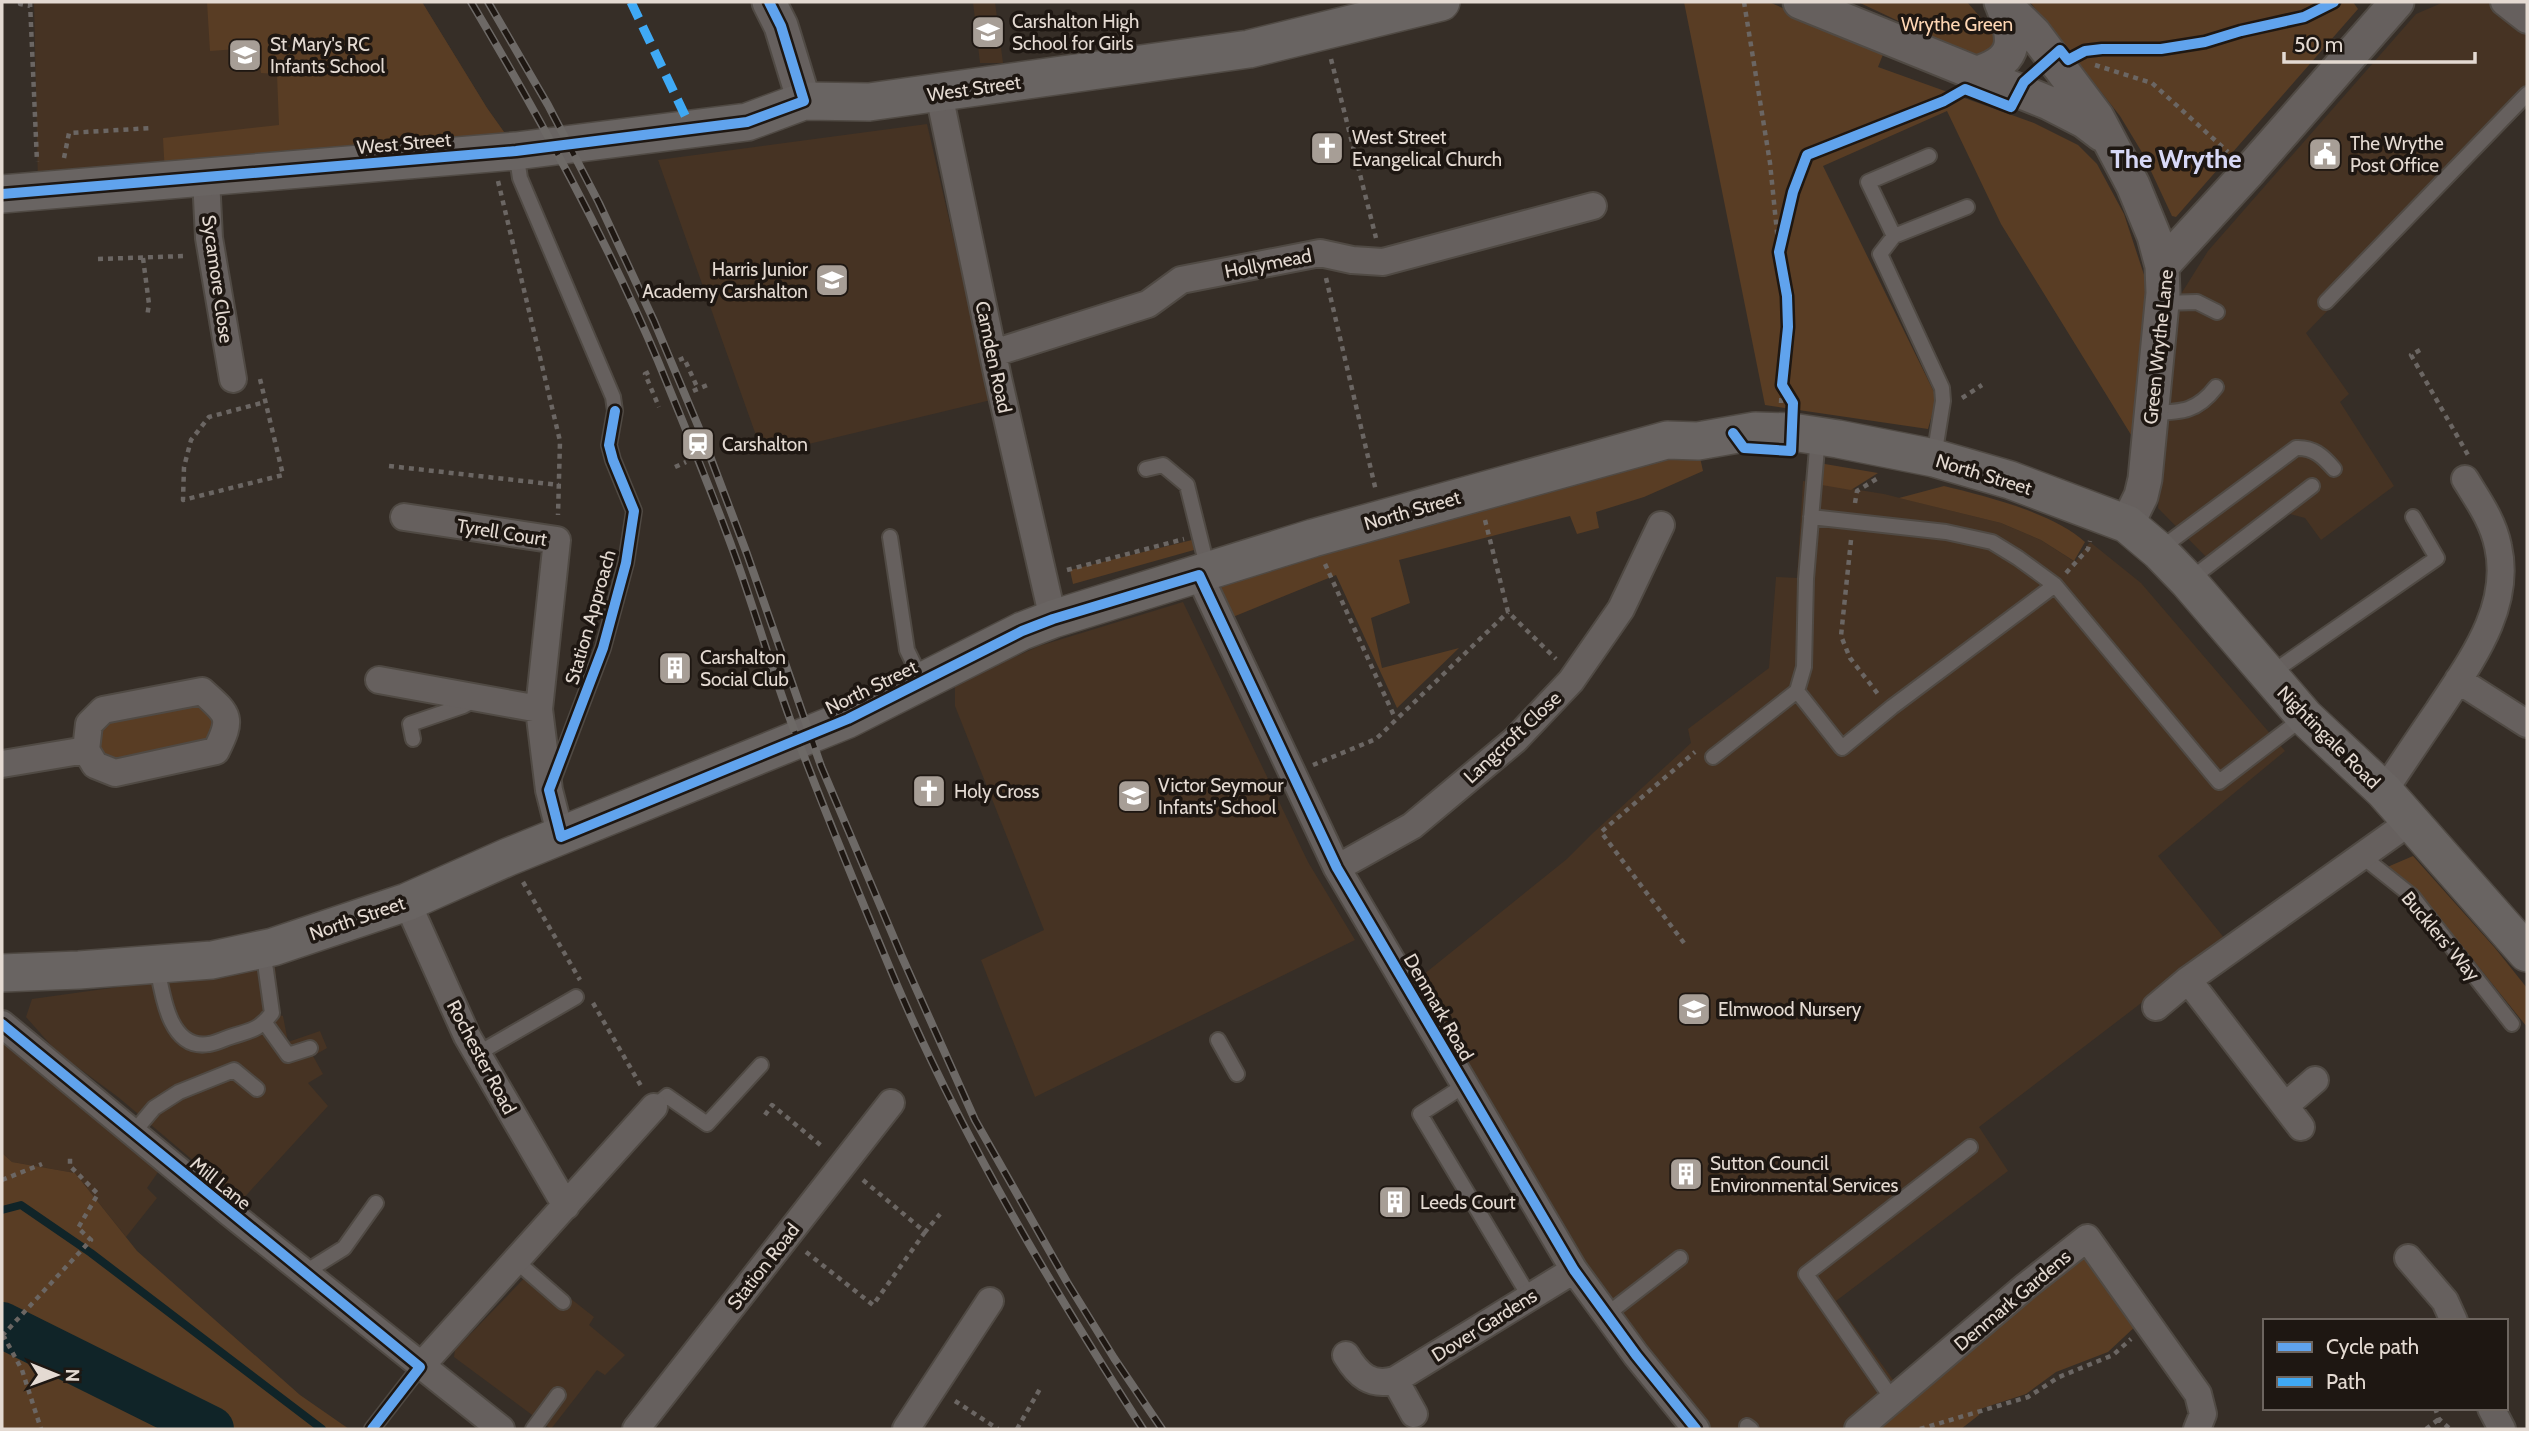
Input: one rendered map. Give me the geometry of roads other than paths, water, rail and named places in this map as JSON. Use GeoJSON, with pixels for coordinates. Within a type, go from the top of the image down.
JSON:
{"type":"FeatureCollection","features":[{"type":"Feature","properties":{"kind":"main road","name":"West Street"},"geometry":{"type":"LineString","coordinates":[[2,194],[504,152],[747,121],[804,101],[869,102],[939,94],[1249,49],[1441,2]]}},
{"type":"Feature","properties":{"kind":"main road","name":"North Street"},"geometry":{"type":"LineString","coordinates":[[2,973],[79,971],[212,960],[263,949],[407,902],[508,857],[848,719],[1022,631],[1054,619],[1313,538],[1667,440],[1698,441],[1745,432],[1805,434],[1934,458],[2010,480],[2112,519]]}},
{"type":"Feature","properties":{"kind":"main road","name":"Nightingale Road"},"geometry":{"type":"LineString","coordinates":[[2112,519],[2158,551],[2188,581],[2305,717],[2384,791],[2527,953]]}},
{"type":"Feature","properties":{"kind":"street"},"geometry":{"type":"LineString","coordinates":[[769,2],[781,26],[804,101]]}},
{"type":"Feature","properties":{"kind":"street"},"geometry":{"type":"LineString","coordinates":[[1800,2],[2071,113],[2109,139]]}},
{"type":"Feature","properties":{"kind":"street"},"geometry":{"type":"LineString","coordinates":[[1977,73],[2002,62],[2012,47],[2011,32],[2002,2]]}},
{"type":"Feature","properties":{"kind":"street"},"geometry":{"type":"LineString","coordinates":[[2002,2],[2034,33],[2085,101],[2109,139],[2133,185],[2154,236],[2162,266]]}},
{"type":"Feature","properties":{"kind":"street","name":"Green Wrythe Lane"},"geometry":{"type":"LineString","coordinates":[[2112,519],[2141,496],[2152,413],[2162,303],[2162,266],[2396,2]]}},
{"type":"Feature","properties":{"kind":"street"},"geometry":{"type":"LineString","coordinates":[[2504,2],[2527,20]]}},
{"type":"Feature","properties":{"kind":"street","name":"Camden Road"},"geometry":{"type":"LineString","coordinates":[[939,94],[1042,576],[1054,619]]}},
{"type":"Feature","properties":{"kind":"street","name":"Sycamore Close"},"geometry":{"type":"LineString","coordinates":[[205,178],[209,238],[233,379]]}},
{"type":"Feature","properties":{"kind":"street","name":"Hollymead"},"geometry":{"type":"LineString","coordinates":[[994,353],[1149,304],[1181,280],[1320,253],[1352,260],[1382,262],[1593,206]]}},
{"type":"Feature","properties":{"kind":"street"},"geometry":{"type":"LineString","coordinates":[[2384,791],[2474,657],[2497,601],[2500,582],[2498,547],[2493,529],[2465,479]]}},
{"type":"Feature","properties":{"kind":"street","name":"Tyrell Court"},"geometry":{"type":"LineString","coordinates":[[404,517],[557,540],[539,709],[550,790],[561,837]]}},
{"type":"Feature","properties":{"kind":"street","name":"Langcroft Close"},"geometry":{"type":"LineString","coordinates":[[1337,868],[1412,826],[1515,740],[1574,677],[1621,609],[1661,525]]}},
{"type":"Feature","properties":{"kind":"street","name":"Denmark Road"},"geometry":{"type":"LineString","coordinates":[[1204,573],[1292,774],[1337,868],[1574,1270],[1636,1355],[1696,1429]]}},
{"type":"Feature","properties":{"kind":"street"},"geometry":{"type":"LineString","coordinates":[[379,680],[539,709]]}},
{"type":"Feature","properties":{"kind":"street"},"geometry":{"type":"LineString","coordinates":[[2458,680],[2527,724]]}},
{"type":"Feature","properties":{"kind":"street"},"geometry":{"type":"LineString","coordinates":[[202,691],[223,710],[227,729],[216,751],[114,773],[95,765],[86,750],[89,724],[103,710],[202,691]]}},
{"type":"Feature","properties":{"kind":"street"},"geometry":{"type":"LineString","coordinates":[[2,764],[86,750]]}},
{"type":"Feature","properties":{"kind":"street"},"geometry":{"type":"LineString","coordinates":[[2156,1007],[2188,980],[2411,821]]}},
{"type":"Feature","properties":{"kind":"street","name":"Rochester Road"},"geometry":{"type":"LineString","coordinates":[[407,902],[467,1036],[566,1206]]}},
{"type":"Feature","properties":{"kind":"street"},"geometry":{"type":"LineString","coordinates":[[2188,980],[2301,1127]]}},
{"type":"Feature","properties":{"kind":"street","name":"Mill Lane"},"geometry":{"type":"LineString","coordinates":[[2,1024],[304,1273],[501,1429]]}},
{"type":"Feature","properties":{"kind":"street"},"geometry":{"type":"LineString","coordinates":[[2285,1106],[2315,1080]]}},
{"type":"Feature","properties":{"kind":"street","name":"Station Road"},"geometry":{"type":"LineString","coordinates":[[636,1429],[891,1103]]}},
{"type":"Feature","properties":{"kind":"street"},"geometry":{"type":"LineString","coordinates":[[420,1367],[654,1107]]}},
{"type":"Feature","properties":{"kind":"street","name":"Denmark Gardens"},"geometry":{"type":"LineString","coordinates":[[1858,1429],[2026,1286],[2087,1238],[2198,1394],[2203,1414],[2197,1429]]}},
{"type":"Feature","properties":{"kind":"street"},"geometry":{"type":"LineString","coordinates":[[2407,1258],[2445,1301],[2453,1319]]}},
{"type":"Feature","properties":{"kind":"street","name":"Dover Gardens"},"geometry":{"type":"LineString","coordinates":[[1395,1380],[1574,1270]]}},
{"type":"Feature","properties":{"kind":"street"},"geometry":{"type":"LineString","coordinates":[[906,1429],[990,1301]]}},
{"type":"Feature","properties":{"kind":"street"},"geometry":{"type":"LineString","coordinates":[[1346,1355],[1364,1378],[1385,1383],[1395,1380],[1414,1414]]}},
{"type":"Feature","properties":{"kind":"street"},"geometry":{"type":"LineString","coordinates":[[2492,1410],[2502,1429]]}},
{"type":"Feature","properties":{"kind":"lane"},"geometry":{"type":"LineString","coordinates":[[2326,302],[2527,94]]}},
{"type":"Feature","properties":{"kind":"lane","name":"Station Approach"},"geometry":{"type":"LineString","coordinates":[[504,152],[520,178],[613,397],[615,411],[609,445],[634,511],[626,563],[603,648],[550,790]]}},
{"type":"Feature","properties":{"kind":"lane"},"geometry":{"type":"LineString","coordinates":[[1894,236],[1868,182],[1929,156]]}},
{"type":"Feature","properties":{"kind":"lane"},"geometry":{"type":"LineString","coordinates":[[1934,458],[1943,404],[1942,388],[1880,254],[1894,236],[1967,207]]}},
{"type":"Feature","properties":{"kind":"lane"},"geometry":{"type":"LineString","coordinates":[[2162,303],[2197,302],[2217,312]]}},
{"type":"Feature","properties":{"kind":"lane"},"geometry":{"type":"LineString","coordinates":[[2152,413],[2186,411],[2208,397],[2216,387]]}},
{"type":"Feature","properties":{"kind":"lane"},"geometry":{"type":"LineString","coordinates":[[1713,757],[1797,691],[1804,667],[1811,517],[1805,434]]}},
{"type":"Feature","properties":{"kind":"lane"},"geometry":{"type":"LineString","coordinates":[[2158,551],[2296,448],[2307,447],[2322,455],[2334,469]]}},
{"type":"Feature","properties":{"kind":"lane"},"geometry":{"type":"LineString","coordinates":[[1146,469],[1164,466],[1187,485],[1199,536],[1204,573]]}},
{"type":"Feature","properties":{"kind":"lane"},"geometry":{"type":"LineString","coordinates":[[2188,581],[2312,486]]}},
{"type":"Feature","properties":{"kind":"lane"},"geometry":{"type":"LineString","coordinates":[[1811,517],[1946,532],[1992,542],[2018,558],[2055,585],[2219,782],[2305,717]]}},
{"type":"Feature","properties":{"kind":"lane"},"geometry":{"type":"LineString","coordinates":[[2268,676],[2437,558],[2413,517]]}},
{"type":"Feature","properties":{"kind":"lane"},"geometry":{"type":"LineString","coordinates":[[890,537],[907,650],[923,682]]}},
{"type":"Feature","properties":{"kind":"lane"},"geometry":{"type":"LineString","coordinates":[[1797,691],[1842,748],[1889,709],[2055,585]]}},
{"type":"Feature","properties":{"kind":"lane"},"geometry":{"type":"LineString","coordinates":[[413,739],[410,724],[479,698]]}},
{"type":"Feature","properties":{"kind":"lane","name":"Bucklers' Way"},"geometry":{"type":"LineString","coordinates":[[2363,857],[2412,896],[2512,1024]]}},
{"type":"Feature","properties":{"kind":"lane"},"geometry":{"type":"LineString","coordinates":[[157,964],[163,1004],[173,1024],[187,1040],[207,1045],[262,1026],[272,1013],[263,949]]}},
{"type":"Feature","properties":{"kind":"lane"},"geometry":{"type":"LineString","coordinates":[[477,1054],[576,997]]}},
{"type":"Feature","properties":{"kind":"lane"},"geometry":{"type":"LineString","coordinates":[[265,1023],[288,1055],[310,1048]]}},
{"type":"Feature","properties":{"kind":"lane"},"geometry":{"type":"LineString","coordinates":[[1218,1040],[1237,1074]]}},
{"type":"Feature","properties":{"kind":"lane"},"geometry":{"type":"LineString","coordinates":[[654,1107],[667,1096],[707,1124],[761,1065]]}},
{"type":"Feature","properties":{"kind":"lane"},"geometry":{"type":"LineString","coordinates":[[133,1133],[154,1108],[178,1092],[234,1070],[257,1089]]}},
{"type":"Feature","properties":{"kind":"lane"},"geometry":{"type":"LineString","coordinates":[[1465,1085],[1420,1114],[1529,1296]]}},
{"type":"Feature","properties":{"kind":"lane"},"geometry":{"type":"LineString","coordinates":[[1893,1400],[1806,1274],[1970,1147]]}},
{"type":"Feature","properties":{"kind":"lane"},"geometry":{"type":"LineString","coordinates":[[304,1273],[344,1248],[376,1203]]}},
{"type":"Feature","properties":{"kind":"lane"},"geometry":{"type":"LineString","coordinates":[[1606,1315],[1680,1258]]}},
{"type":"Feature","properties":{"kind":"lane"},"geometry":{"type":"LineString","coordinates":[[516,1261],[564,1302]]}},
{"type":"Feature","properties":{"kind":"lane"},"geometry":{"type":"LineString","coordinates":[[372,1429],[420,1367]]}},
{"type":"Feature","properties":{"kind":"lane"},"geometry":{"type":"LineString","coordinates":[[533,1429],[558,1395]]}},
{"type":"Feature","properties":{"kind":"waterway"},"geometry":{"type":"LineString","coordinates":[[2,1210],[21,1205],[91,1253],[322,1429]]}},
{"type":"Feature","properties":{"kind":"waterway"},"geometry":{"type":"LineString","coordinates":[[2,1325],[211,1429]]}},
{"type":"Feature","properties":{"kind":"railway"},"geometry":{"type":"LineString","coordinates":[[471,2],[570,178],[638,314],[725,529],[815,786],[923,1043],[980,1156],[1042,1267],[1143,1429]]}},
{"type":"Feature","properties":{"kind":"railway"},"geometry":{"type":"LineString","coordinates":[[488,2],[548,105],[599,203],[654,321],[704,440],[747,554],[821,766],[975,1120],[1067,1282],[1162,1429]]}},
{"type":"Feature","properties":{"kind":"place","name":"Carshalton High School for Girls"},"geometry":{"type":"Point","coordinates":[988,32]}},
{"type":"Feature","properties":{"kind":"place","name":"St Mary's RC Infants School"},"geometry":{"type":"Point","coordinates":[245,55]}},
{"type":"Feature","properties":{"kind":"place","name":"West Street Evangelical Church"},"geometry":{"type":"Point","coordinates":[1327,148]}},
{"type":"Feature","properties":{"kind":"place","name":"The Wrythe Post Office"},"geometry":{"type":"Point","coordinates":[2325,154]}},
{"type":"Feature","properties":{"kind":"place","name":"Harris Junior Academy Carshalton"},"geometry":{"type":"Point","coordinates":[832,280]}},
{"type":"Feature","properties":{"kind":"place","name":"Carshalton"},"geometry":{"type":"Point","coordinates":[698,444]}},
{"type":"Feature","properties":{"kind":"place","name":"Carshalton Social Club"},"geometry":{"type":"Point","coordinates":[675,668]}},
{"type":"Feature","properties":{"kind":"place","name":"Holy Cross"},"geometry":{"type":"Point","coordinates":[929,791]}},
{"type":"Feature","properties":{"kind":"place","name":"Victor Seymour Infants' School"},"geometry":{"type":"Point","coordinates":[1134,796]}},
{"type":"Feature","properties":{"kind":"place","name":"Elmwood Nursery"},"geometry":{"type":"Point","coordinates":[1694,1009]}},
{"type":"Feature","properties":{"kind":"place","name":"Sutton Council Environmental Services"},"geometry":{"type":"Point","coordinates":[1686,1174]}},
{"type":"Feature","properties":{"kind":"place","name":"Leeds Court"},"geometry":{"type":"Point","coordinates":[1395,1202]}},
{"type":"Feature","properties":{"kind":"district","name":"The Wrythe"},"geometry":{"type":"Point","coordinates":[2176,159]}},
{"type":"Feature","properties":{"kind":"park label","name":"Wrythe Green"},"geometry":{"type":"Point","coordinates":[1957,24]}}]}
